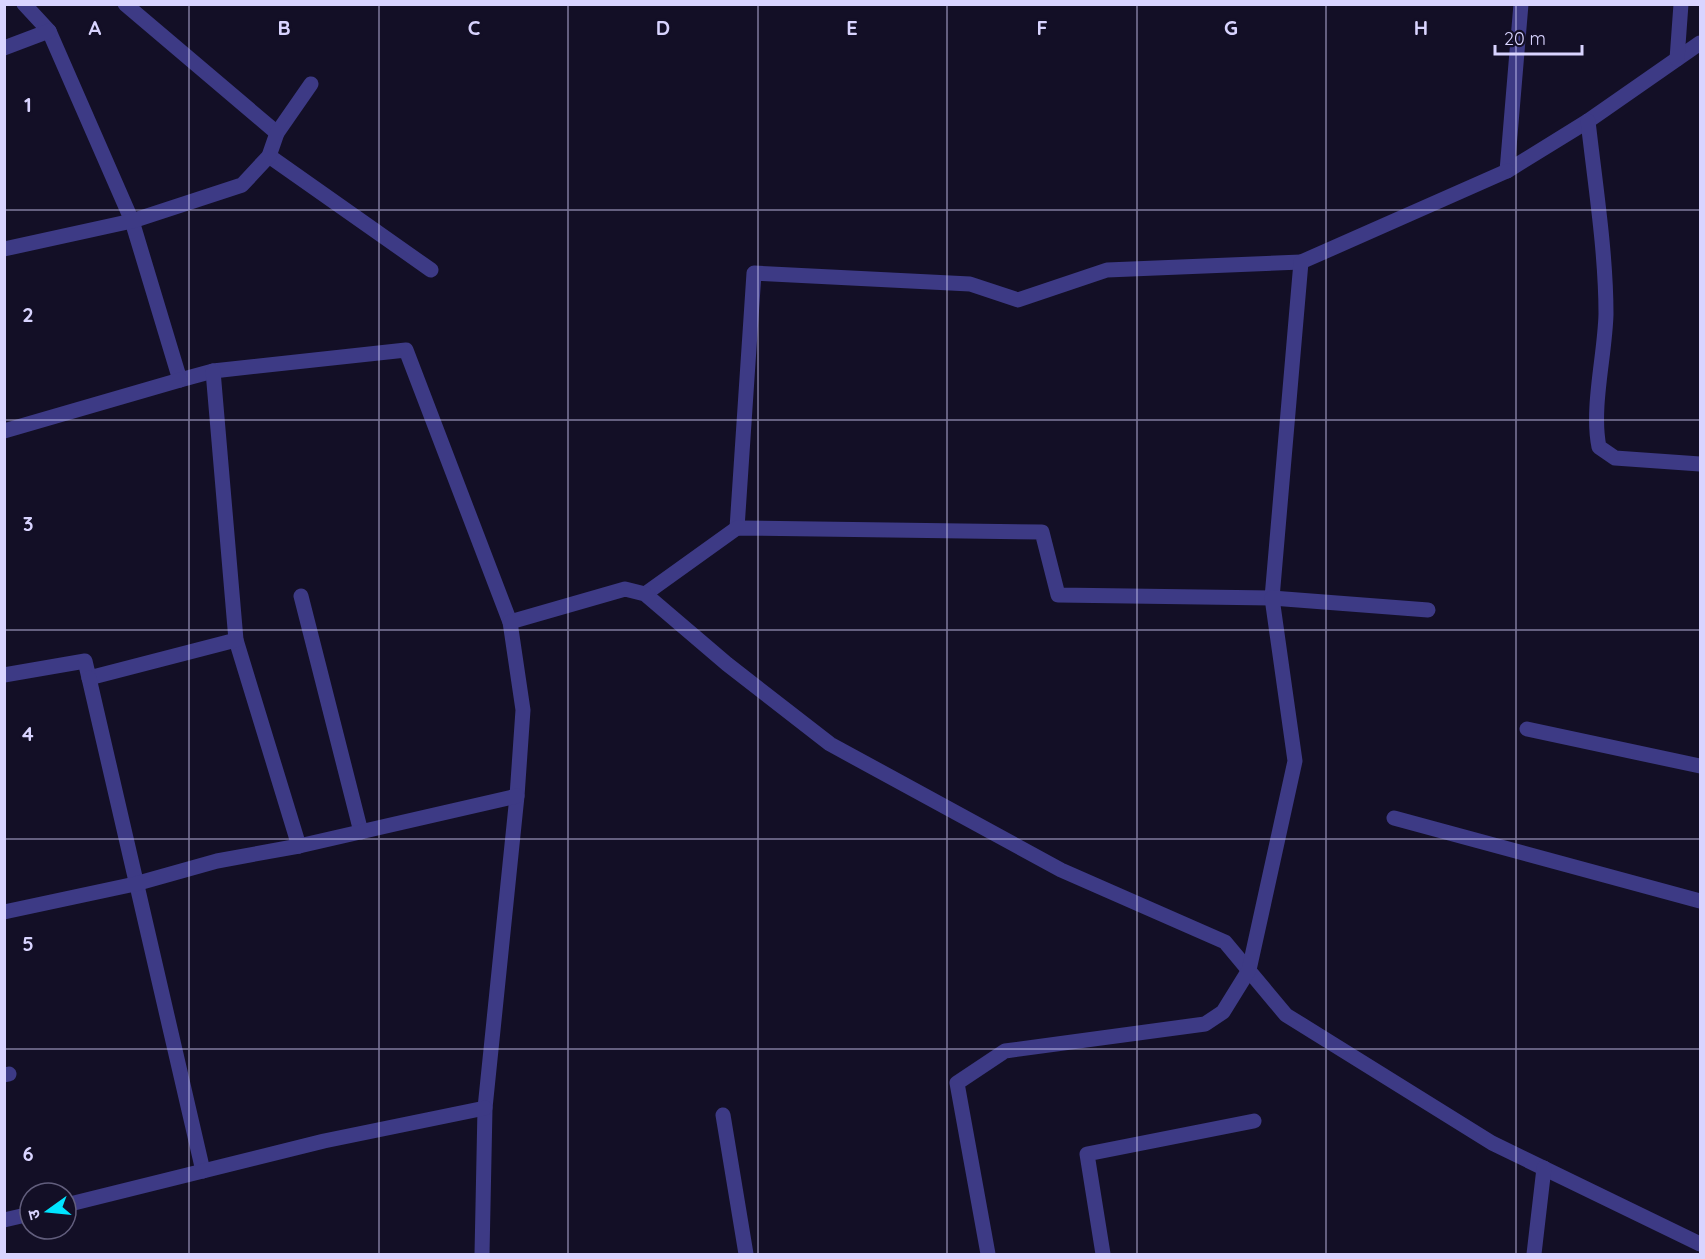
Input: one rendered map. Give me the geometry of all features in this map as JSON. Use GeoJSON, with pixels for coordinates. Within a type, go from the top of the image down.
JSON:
{"type":"FeatureCollection","features":[{"type":"Feature","properties":{"kind":"street"},"geometry":{"type":"LineString","coordinates":[[24,4],[49,31],[132,221],[180,380]]}},
{"type":"Feature","properties":{"kind":"street"},"geometry":{"type":"LineString","coordinates":[[125,4],[278,133]]}},
{"type":"Feature","properties":{"kind":"street"},"geometry":{"type":"LineString","coordinates":[[1507,171],[1521,4]]}},
{"type":"Feature","properties":{"kind":"street"},"geometry":{"type":"LineString","coordinates":[[1677,59],[1681,4]]}},
{"type":"Feature","properties":{"kind":"street"},"geometry":{"type":"LineString","coordinates":[[4,48],[49,31]]}},
{"type":"Feature","properties":{"kind":"street"},"geometry":{"type":"LineString","coordinates":[[736,528],[754,273],[970,285],[1018,300],[1107,270],[1301,262],[1507,171],[1588,121],[1701,43]]}},
{"type":"Feature","properties":{"kind":"street"},"geometry":{"type":"LineString","coordinates":[[4,249],[132,221],[242,185],[265,161],[278,133],[311,84]]}},
{"type":"Feature","properties":{"kind":"street"},"geometry":{"type":"LineString","coordinates":[[1588,121],[1606,295],[1605,333],[1596,430],[1599,447],[1615,458],[1701,464]]}},
{"type":"Feature","properties":{"kind":"street"},"geometry":{"type":"LineString","coordinates":[[265,161],[431,270]]}},
{"type":"Feature","properties":{"kind":"street"},"geometry":{"type":"LineString","coordinates":[[988,1254],[957,1083],[1005,1051],[1205,1024],[1223,1012],[1249,970],[1295,761],[1272,598],[1301,262]]}},
{"type":"Feature","properties":{"kind":"street"},"geometry":{"type":"LineString","coordinates":[[4,431],[213,371],[406,350],[510,622],[523,710],[517,796],[485,1108],[482,1254]]}},
{"type":"Feature","properties":{"kind":"street"},"geometry":{"type":"LineString","coordinates":[[213,371],[236,640],[299,846]]}},
{"type":"Feature","properties":{"kind":"street"},"geometry":{"type":"LineString","coordinates":[[645,594],[736,528],[1042,532],[1058,595],[1272,598],[1428,610]]}},
{"type":"Feature","properties":{"kind":"street"},"geometry":{"type":"LineString","coordinates":[[510,622],[625,590],[645,594],[727,664],[830,744],[1061,870],[1225,942],[1286,1015],[1492,1143],[1701,1244]]}},
{"type":"Feature","properties":{"kind":"street"},"geometry":{"type":"LineString","coordinates":[[301,596],[361,832]]}},
{"type":"Feature","properties":{"kind":"street"},"geometry":{"type":"LineString","coordinates":[[89,678],[236,640]]}},
{"type":"Feature","properties":{"kind":"street"},"geometry":{"type":"LineString","coordinates":[[4,675],[85,661],[203,1171]]}},
{"type":"Feature","properties":{"kind":"street"},"geometry":{"type":"LineString","coordinates":[[1527,729],[1701,766]]}},
{"type":"Feature","properties":{"kind":"street"},"geometry":{"type":"LineString","coordinates":[[4,912],[135,884],[217,861],[299,846],[517,796]]}},
{"type":"Feature","properties":{"kind":"street"},"geometry":{"type":"LineString","coordinates":[[1394,818],[1701,901]]}},
{"type":"Feature","properties":{"kind":"street"},"geometry":{"type":"LineString","coordinates":[[78,1202],[324,1141],[485,1108]]}},
{"type":"Feature","properties":{"kind":"street"},"geometry":{"type":"LineString","coordinates":[[723,1115],[746,1254]]}},
{"type":"Feature","properties":{"kind":"street"},"geometry":{"type":"LineString","coordinates":[[1103,1254],[1087,1154],[1254,1121]]}},
{"type":"Feature","properties":{"kind":"street"},"geometry":{"type":"LineString","coordinates":[[1534,1254],[1544,1168]]}}]}
